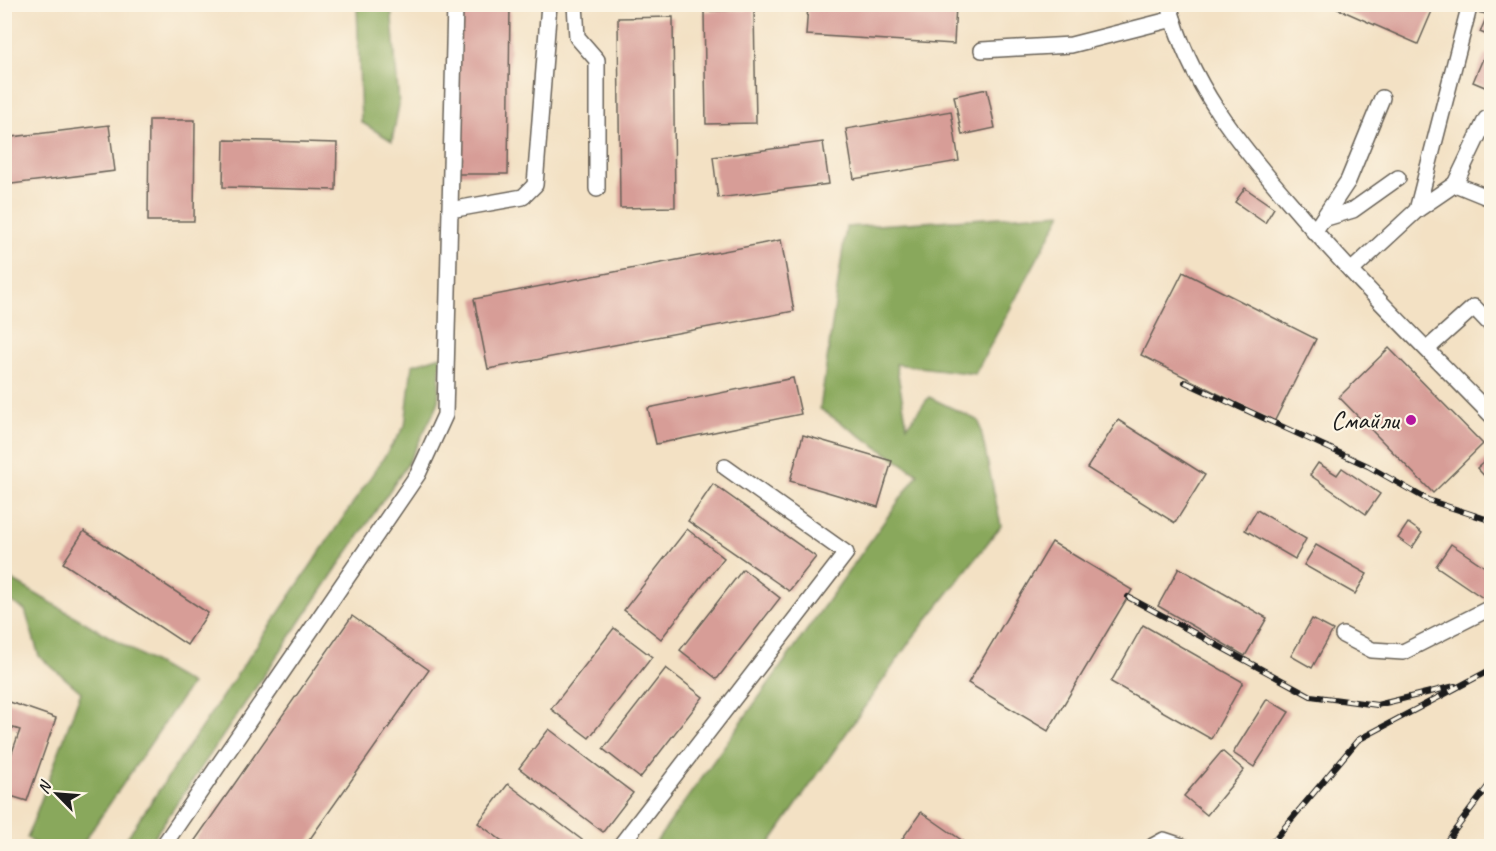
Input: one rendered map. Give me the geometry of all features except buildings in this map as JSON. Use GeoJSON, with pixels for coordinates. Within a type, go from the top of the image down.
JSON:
{"type":"FeatureCollection","features":[{"type":"Feature","properties":{"kind":"street"},"geometry":{"type":"LineString","coordinates":[[163,846],[418,474],[445,415],[455,4]]}},
{"type":"Feature","properties":{"kind":"street"},"geometry":{"type":"LineString","coordinates":[[450,210],[523,197],[535,185],[549,4]]}},
{"type":"Feature","properties":{"kind":"street"},"geometry":{"type":"LineString","coordinates":[[575,4],[577,37],[597,60],[597,189]]}},
{"type":"Feature","properties":{"kind":"street"},"geometry":{"type":"LineString","coordinates":[[1417,210],[1470,4]]}},
{"type":"Feature","properties":{"kind":"street"},"geometry":{"type":"LineString","coordinates":[[1479,4],[1491,7]]}},
{"type":"Feature","properties":{"kind":"street"},"geometry":{"type":"LineString","coordinates":[[982,50],[1071,45],[1171,12],[1198,81],[1238,143],[1319,226],[1351,271],[1491,416]]}},
{"type":"Feature","properties":{"kind":"street"},"geometry":{"type":"LineString","coordinates":[[1319,226],[1348,181],[1382,98]]}},
{"type":"Feature","properties":{"kind":"street"},"geometry":{"type":"LineString","coordinates":[[1351,271],[1417,210],[1455,184],[1486,119],[1491,121]]}},
{"type":"Feature","properties":{"kind":"street"},"geometry":{"type":"LineString","coordinates":[[1319,226],[1353,210],[1398,178]]}},
{"type":"Feature","properties":{"kind":"street"},"geometry":{"type":"LineString","coordinates":[[1455,184],[1491,199]]}},
{"type":"Feature","properties":{"kind":"street"},"geometry":{"type":"LineString","coordinates":[[1427,350],[1474,307],[1491,326]]}},
{"type":"Feature","properties":{"kind":"street"},"geometry":{"type":"LineString","coordinates":[[620,846],[846,553],[725,467]]}},
{"type":"Feature","properties":{"kind":"street"},"geometry":{"type":"LineString","coordinates":[[1343,635],[1372,650],[1403,652],[1491,607]]}},
{"type":"Feature","properties":{"kind":"street"},"geometry":{"type":"LineString","coordinates":[[1153,846],[1164,840],[1182,846]]}},
{"type":"Feature","properties":{"kind":"green space"},"geometry":{"type":"Polygon","coordinates":[[[357,5],[391,5],[399,105],[392,141],[361,122],[357,5]]]}},
{"type":"Feature","properties":{"kind":"green space"},"geometry":{"type":"Polygon","coordinates":[[[1062,213],[975,374],[896,364],[907,426],[929,397],[979,421],[1001,526],[911,640],[768,846],[653,846],[918,474],[820,409],[846,227],[1062,213]]]}},
{"type":"Feature","properties":{"kind":"green space"},"geometry":{"type":"Polygon","coordinates":[[[441,356],[438,404],[407,465],[148,846],[124,846],[126,839],[405,426],[412,365],[441,356]]]}},
{"type":"Feature","properties":{"kind":"green space"},"geometry":{"type":"Polygon","coordinates":[[[5,576],[191,684],[81,846],[39,846],[27,838],[81,692],[39,656],[25,610],[5,598],[5,576]]]}},
{"type":"Feature","properties":{"kind":"railway"},"geometry":{"type":"LineString","coordinates":[[1185,382],[1368,466],[1428,500],[1492,521]]}},
{"type":"Feature","properties":{"kind":"railway"},"geometry":{"type":"LineString","coordinates":[[1128,597],[1311,696],[1377,705],[1455,686]]}},
{"type":"Feature","properties":{"kind":"railway"},"geometry":{"type":"LineString","coordinates":[[1269,846],[1358,740],[1492,669]]}},
{"type":"Feature","properties":{"kind":"railway"},"geometry":{"type":"LineString","coordinates":[[1443,846],[1492,781]]}},
{"type":"Feature","properties":{"kind":"place","name":"Смайли"},"geometry":{"type":"Point","coordinates":[1411,420]}}]}
